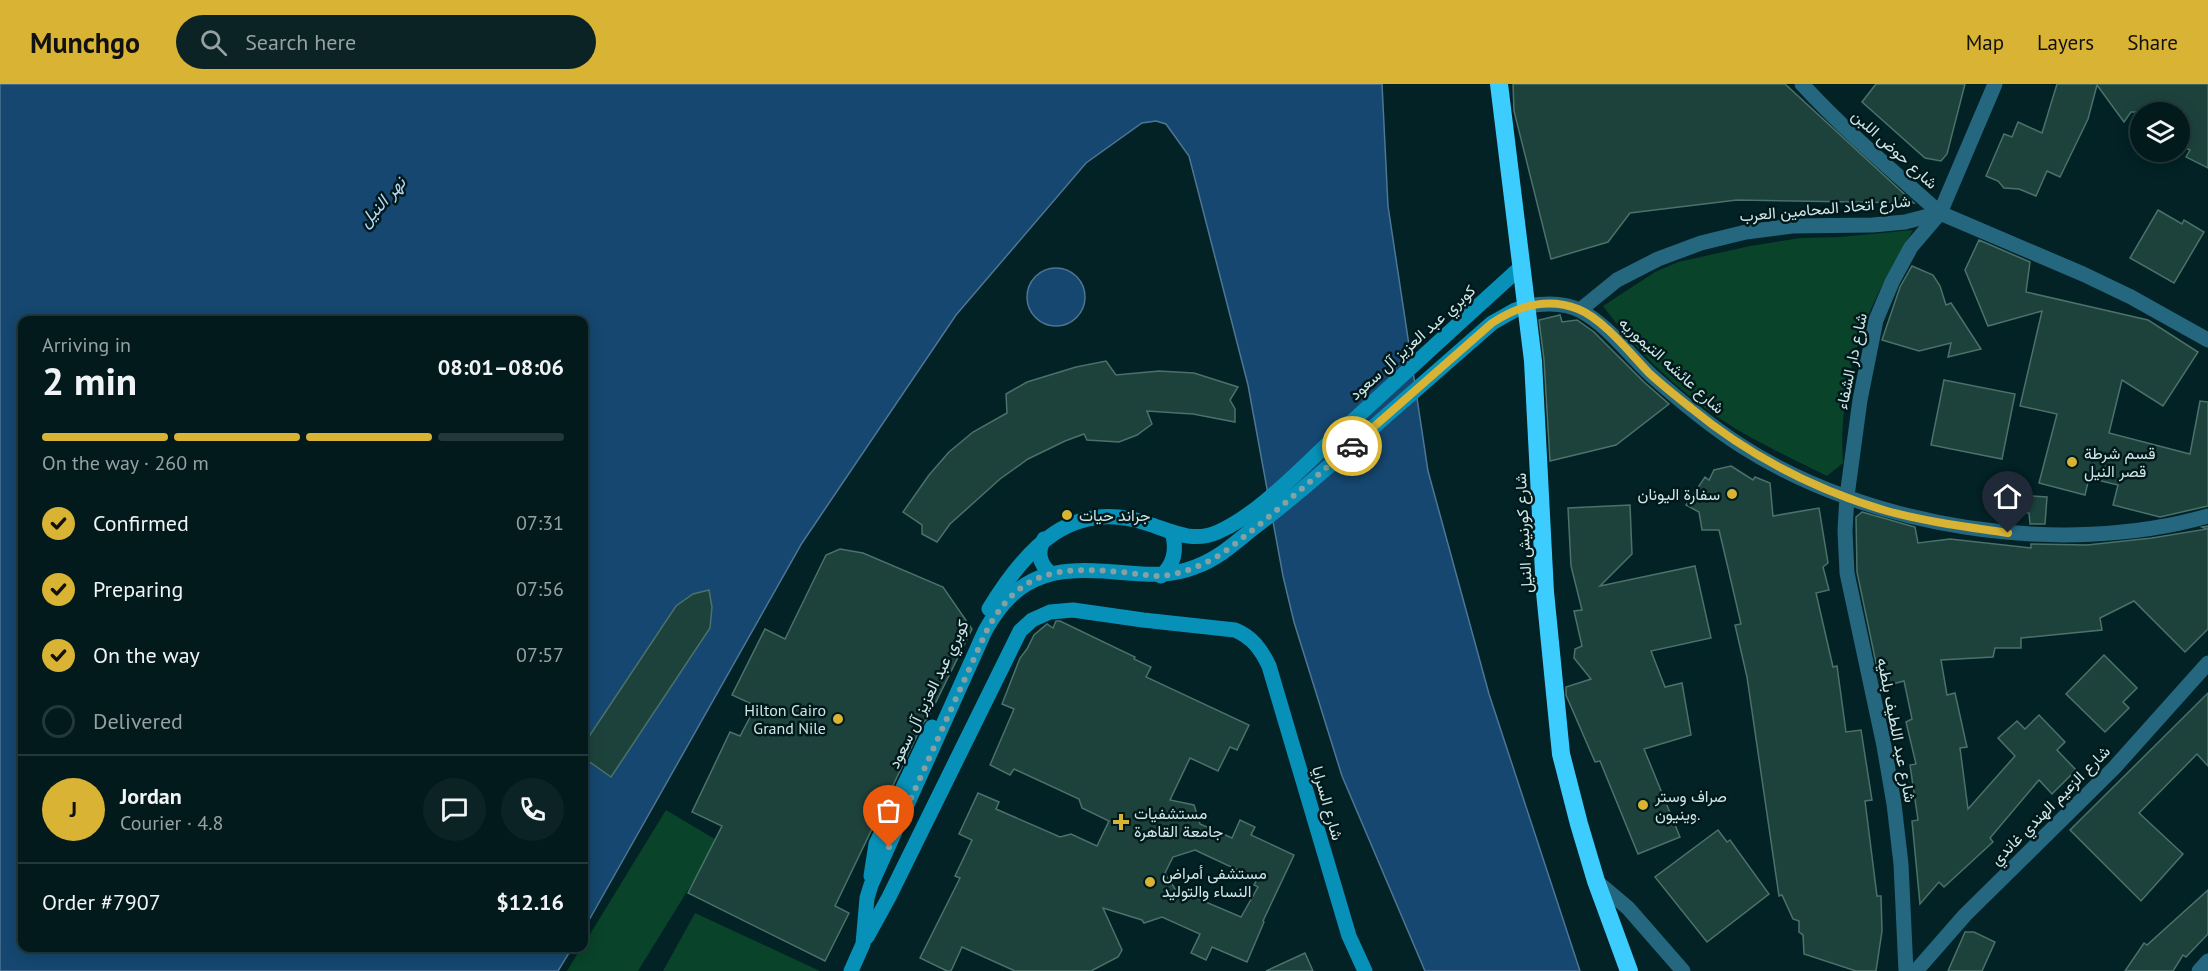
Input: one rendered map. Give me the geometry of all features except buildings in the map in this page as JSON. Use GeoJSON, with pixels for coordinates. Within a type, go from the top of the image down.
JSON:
{"type":"FeatureCollection","features":[{"type":"Feature","properties":{"kind":"highway","name":"شارع كورنيش النيل"},"geometry":{"type":"LineString","coordinates":[[1499,84],[1527,306],[1538,428],[1545,592],[1561,754],[1596,881],[1629,971]]}},
{"type":"Feature","properties":{"kind":"main road","name":"كوبري عبد العزيز آل سعود"},"geometry":{"type":"LineString","coordinates":[[871,885],[876,844],[979,628],[1008,579],[1044,539],[1072,523],[1104,516],[1136,519],[1186,537],[1202,537],[1219,532],[1279,489],[1522,266]]}},
{"type":"Feature","properties":{"kind":"main road","name":"كوبري عبد العزيز آل سعود"},"geometry":{"type":"LineString","coordinates":[[871,885],[994,615],[1018,589],[1050,573],[1086,569],[1161,576],[1207,562],[1292,498],[1482,332],[1503,316],[1527,306]]}},
{"type":"Feature","properties":{"kind":"main road"},"geometry":{"type":"LineString","coordinates":[[1161,576],[1172,564],[1174,556],[1172,532]]}},
{"type":"Feature","properties":{"kind":"main road"},"geometry":{"type":"LineString","coordinates":[[1044,539],[1040,558],[1050,573]]}},
{"type":"Feature","properties":{"kind":"main road","name":"شارع السرايا"},"geometry":{"type":"LineString","coordinates":[[863,944],[894,887],[1020,631],[1032,620],[1050,612],[1073,610],[1235,630],[1248,636],[1257,646],[1269,666],[1349,936],[1365,971]]}},
{"type":"Feature","properties":{"kind":"main road"},"geometry":{"type":"LineString","coordinates":[[851,971],[863,944],[867,898],[871,885]]}},
{"type":"Feature","properties":{"kind":"street","name":"شارع حوض اللبن"},"geometry":{"type":"LineString","coordinates":[[1802,84],[1865,148],[1940,213]]}},
{"type":"Feature","properties":{"kind":"street","name":"شارع دار الشفاء"},"geometry":{"type":"LineString","coordinates":[[1847,496],[1860,400],[1876,320],[1892,282],[1911,247],[1940,213],[1995,84]]}},
{"type":"Feature","properties":{"kind":"street","name":"شارع اتحاد المحامين العرب"},"geometry":{"type":"LineString","coordinates":[[1580,310],[1617,280],[1658,259],[1701,243],[1746,232],[1792,226],[1873,225],[1905,222],[1940,213]]}},
{"type":"Feature","properties":{"kind":"street"},"geometry":{"type":"LineString","coordinates":[[1940,213],[2083,274],[2131,297],[2208,340]]}},
{"type":"Feature","properties":{"kind":"street","name":"شارع عائشه التيموريه"},"geometry":{"type":"LineString","coordinates":[[1527,306],[1545,303],[1580,310],[1603,327],[1651,375],[1715,428],[1740,445],[1795,476],[1887,511],[1948,524],[2008,533],[2070,536],[2130,532],[2208,516]]}},
{"type":"Feature","properties":{"kind":"street","name":"شارع عبد اللطيف بلطيه"},"geometry":{"type":"LineString","coordinates":[[1847,496],[1845,531],[1847,573],[1894,804],[1902,876],[1906,971]]}},
{"type":"Feature","properties":{"kind":"street","name":"شارع الزعيم الهندي غاندي"},"geometry":{"type":"LineString","coordinates":[[1916,971],[1965,915],[2114,768],[2208,663]]}},
{"type":"Feature","properties":{"kind":"street"},"geometry":{"type":"LineString","coordinates":[[1596,881],[1628,908],[1683,971]]}},
{"type":"Feature","properties":{"kind":"street"},"geometry":{"type":"LineString","coordinates":[[2199,971],[2208,961]]}},
{"type":"Feature","properties":{"kind":"green space"},"geometry":{"type":"Polygon","coordinates":[[[1913,230],[1882,286],[1861,334],[1846,398],[1843,420],[1843,463],[1827,476],[1747,436],[1705,408],[1643,354],[1603,306],[1655,272],[1678,262],[1750,246],[1801,238],[1913,230]]]}},
{"type":"Feature","properties":{"kind":"green space"},"geometry":{"type":"Polygon","coordinates":[[[666,810],[718,841],[638,971],[567,971],[579,952],[588,952],[588,937],[666,810]]]}},
{"type":"Feature","properties":{"kind":"green space"},"geometry":{"type":"Polygon","coordinates":[[[695,913],[820,971],[663,971],[695,913]]]}},
{"type":"Feature","properties":{"kind":"water","name":"نهر النيل"},"geometry":{"type":"Polygon","coordinates":[[[0,84],[1382,84],[1388,206],[1428,471],[1489,694],[1580,971],[1425,971],[1342,776],[1294,622],[1283,576],[1248,385],[1189,156],[1166,124],[1156,121],[1142,123],[1086,163],[956,315],[802,543],[588,922],[588,316],[18,316],[18,952],[570,952],[558,971],[0,971],[0,84]]]}},
{"type":"Feature","properties":{"kind":"water"},"geometry":{"type":"Polygon","coordinates":[[[1050,268],[1062,268],[1077,276],[1085,291],[1085,303],[1077,318],[1062,326],[1050,326],[1035,318],[1027,303],[1027,291],[1035,276],[1050,268]]]}},
{"type":"Feature","properties":{"kind":"way so far"},"geometry":{"type":"LineString","coordinates":[[889,847],[994,615],[1018,589],[1050,573],[1068,570],[1086,569],[1161,576],[1207,562],[1234,545],[1352,446]]}},
{"type":"Feature","properties":{"kind":"place","name":"قسم شرطة قصر النيل"},"geometry":{"type":"Point","coordinates":[2072,462]}},
{"type":"Feature","properties":{"kind":"place","name":"سفارة اليونان"},"geometry":{"type":"Point","coordinates":[1732,494]}},
{"type":"Feature","properties":{"kind":"place","name":"جراند حيات"},"geometry":{"type":"Point","coordinates":[1067,515]}},
{"type":"Feature","properties":{"kind":"place","name":"Hilton Cairo Grand Nile"},"geometry":{"type":"Point","coordinates":[838,719]}},
{"type":"Feature","properties":{"kind":"place","name":"صراف وستر وينيون."},"geometry":{"type":"Point","coordinates":[1643,805]}},
{"type":"Feature","properties":{"kind":"place","name":"مستشفيات جامعة القاهرة"},"geometry":{"type":"Point","coordinates":[1121,822]}},
{"type":"Feature","properties":{"kind":"place","name":"مستشفى أمراض النساء والتوليد"},"geometry":{"type":"Point","coordinates":[1150,882]}},
{"type":"Feature","properties":{"kind":"route"},"geometry":{"type":"LineString","coordinates":[[1352,446],[1492,323],[1527,306],[1545,303],[1563,305],[1580,310],[1603,327],[1651,375],[1715,428],[1761,458],[1795,476],[1887,511],[1948,524],[2008,533]]}}]}
